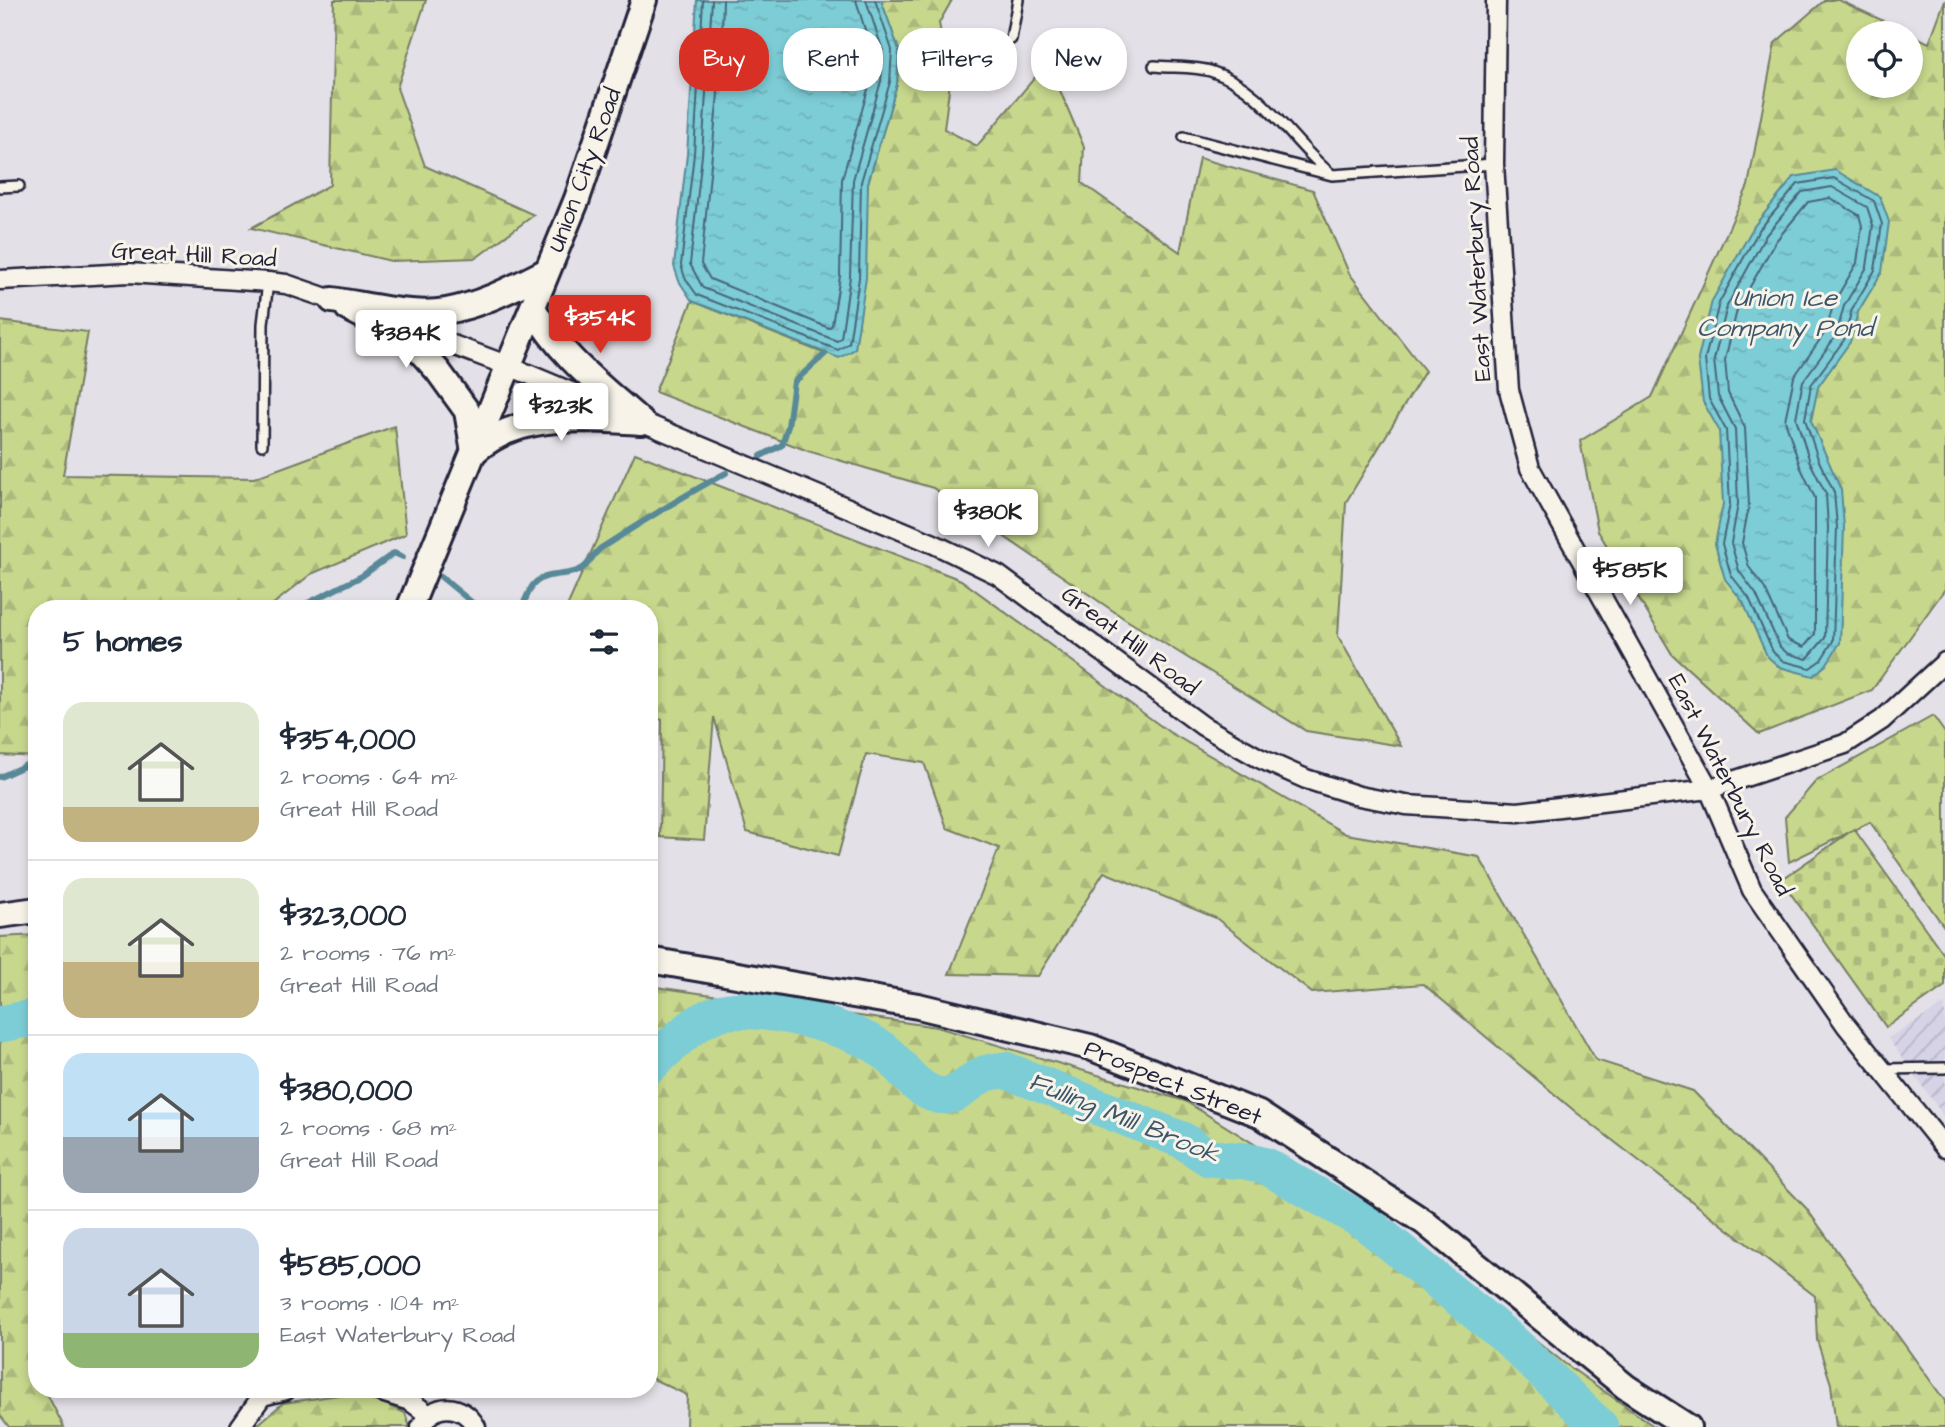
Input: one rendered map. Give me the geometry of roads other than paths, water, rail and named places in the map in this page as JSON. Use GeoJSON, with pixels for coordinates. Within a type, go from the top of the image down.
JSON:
{"type":"FeatureCollection","features":[{"type":"Feature","properties":{"kind":"main road","name":"Union City Road"},"geometry":{"type":"LineString","coordinates":[[413,600],[591,161],[644,0]]}},
{"type":"Feature","properties":{"kind":"main road"},"geometry":{"type":"LineString","coordinates":[[332,300],[415,311],[445,311],[502,294],[547,271]]}},
{"type":"Feature","properties":{"kind":"main road"},"geometry":{"type":"LineString","coordinates":[[332,300],[410,340],[438,371],[467,411],[474,452]]}},
{"type":"Feature","properties":{"kind":"main road"},"geometry":{"type":"LineString","coordinates":[[533,308],[550,336],[569,357],[641,422]]}},
{"type":"Feature","properties":{"kind":"main road"},"geometry":{"type":"LineString","coordinates":[[474,452],[492,436],[521,425],[578,418],[641,422]]}},
{"type":"Feature","properties":{"kind":"main road"},"geometry":{"type":"LineString","coordinates":[[0,915],[28,911]]}},
{"type":"Feature","properties":{"kind":"main road","name":"Prospect Street"},"geometry":{"type":"LineString","coordinates":[[658,962],[918,1006],[1090,1047],[1259,1114],[1423,1222],[1626,1387],[1688,1427]]}},
{"type":"Feature","properties":{"kind":"street","name":"East Waterbury Road"},"geometry":{"type":"LineString","coordinates":[[1496,0],[1494,164],[1509,390],[1530,468],[1709,789],[1752,890],[1846,1025],[1945,1148]]}},
{"type":"Feature","properties":{"kind":"street","name":"Great Hill Road"},"geometry":{"type":"LineString","coordinates":[[0,280],[129,273],[286,284],[509,366],[934,544],[998,575],[1203,726],[1259,758],[1306,779],[1359,796],[1406,805],[1518,812],[1709,789],[1845,744],[1882,720],[1945,662]]}},
{"type":"Feature","properties":{"kind":"street"},"geometry":{"type":"LineString","coordinates":[[240,1427],[261,1398]]}},
{"type":"Feature","properties":{"kind":"street"},"geometry":{"type":"LineString","coordinates":[[400,1398],[410,1401],[425,1421],[437,1410],[455,1408],[471,1418],[476,1427]]}},
{"type":"Feature","properties":{"kind":"lane"},"geometry":{"type":"LineString","coordinates":[[1013,28],[1018,0]]}},
{"type":"Feature","properties":{"kind":"lane"},"geometry":{"type":"LineString","coordinates":[[1154,66],[1215,72],[1249,92],[1265,105],[1306,154],[1332,175]]}},
{"type":"Feature","properties":{"kind":"lane"},"geometry":{"type":"LineString","coordinates":[[1184,137],[1332,175],[1494,164]]}},
{"type":"Feature","properties":{"kind":"lane"},"geometry":{"type":"LineString","coordinates":[[0,187],[19,186]]}},
{"type":"Feature","properties":{"kind":"lane"},"geometry":{"type":"LineString","coordinates":[[262,445],[263,324],[268,282]]}},
{"type":"Feature","properties":{"kind":"lane"},"geometry":{"type":"LineString","coordinates":[[1882,1069],[1945,1068]]}},
{"type":"Feature","properties":{"kind":"water"},"geometry":{"type":"Polygon","coordinates":[[[697,0],[881,0],[897,44],[897,84],[868,183],[866,278],[855,349],[839,358],[692,301],[679,281],[674,266],[691,91],[769,91],[769,28],[695,28],[697,0]]]}},
{"type":"Feature","properties":{"kind":"water","name":"Union Ice Company Pond"},"geometry":{"type":"Polygon","coordinates":[[[1835,170],[1880,197],[1889,222],[1882,272],[1858,312],[1850,342],[1818,387],[1811,421],[1841,490],[1844,527],[1840,643],[1826,665],[1813,676],[1779,667],[1767,656],[1743,602],[1725,579],[1715,544],[1723,504],[1719,430],[1703,402],[1698,359],[1712,301],[1754,226],[1794,177],[1835,170]]]}},
{"type":"Feature","properties":{"kind":"waterway"},"geometry":{"type":"LineString","coordinates":[[761,456],[782,445],[788,426],[794,382],[825,354]]}},
{"type":"Feature","properties":{"kind":"waterway"},"geometry":{"type":"LineString","coordinates":[[525,600],[538,580],[583,568],[601,548],[726,473]]}},
{"type":"Feature","properties":{"kind":"waterway"},"geometry":{"type":"LineString","coordinates":[[314,600],[362,576],[394,553],[403,557]]}},
{"type":"Feature","properties":{"kind":"waterway"},"geometry":{"type":"LineString","coordinates":[[441,577],[469,600]]}},
{"type":"Feature","properties":{"kind":"waterway"},"geometry":{"type":"LineString","coordinates":[[0,777],[28,764]]}},
{"type":"Feature","properties":{"kind":"waterway","name":"Fulling Mill Brook"},"geometry":{"type":"LineString","coordinates":[[658,1057],[689,1030],[716,1014],[752,1011],[800,1018],[866,1040],[887,1054],[920,1087],[937,1095],[957,1093],[984,1074],[1005,1070],[1182,1140],[1209,1158],[1246,1161],[1266,1166],[1366,1223],[1509,1339],[1600,1427]]}},
{"type":"Feature","properties":{"kind":"waterway","name":"Fulling Mill Brook"},"geometry":{"type":"LineString","coordinates":[[0,1024],[28,1019]]}}]}
